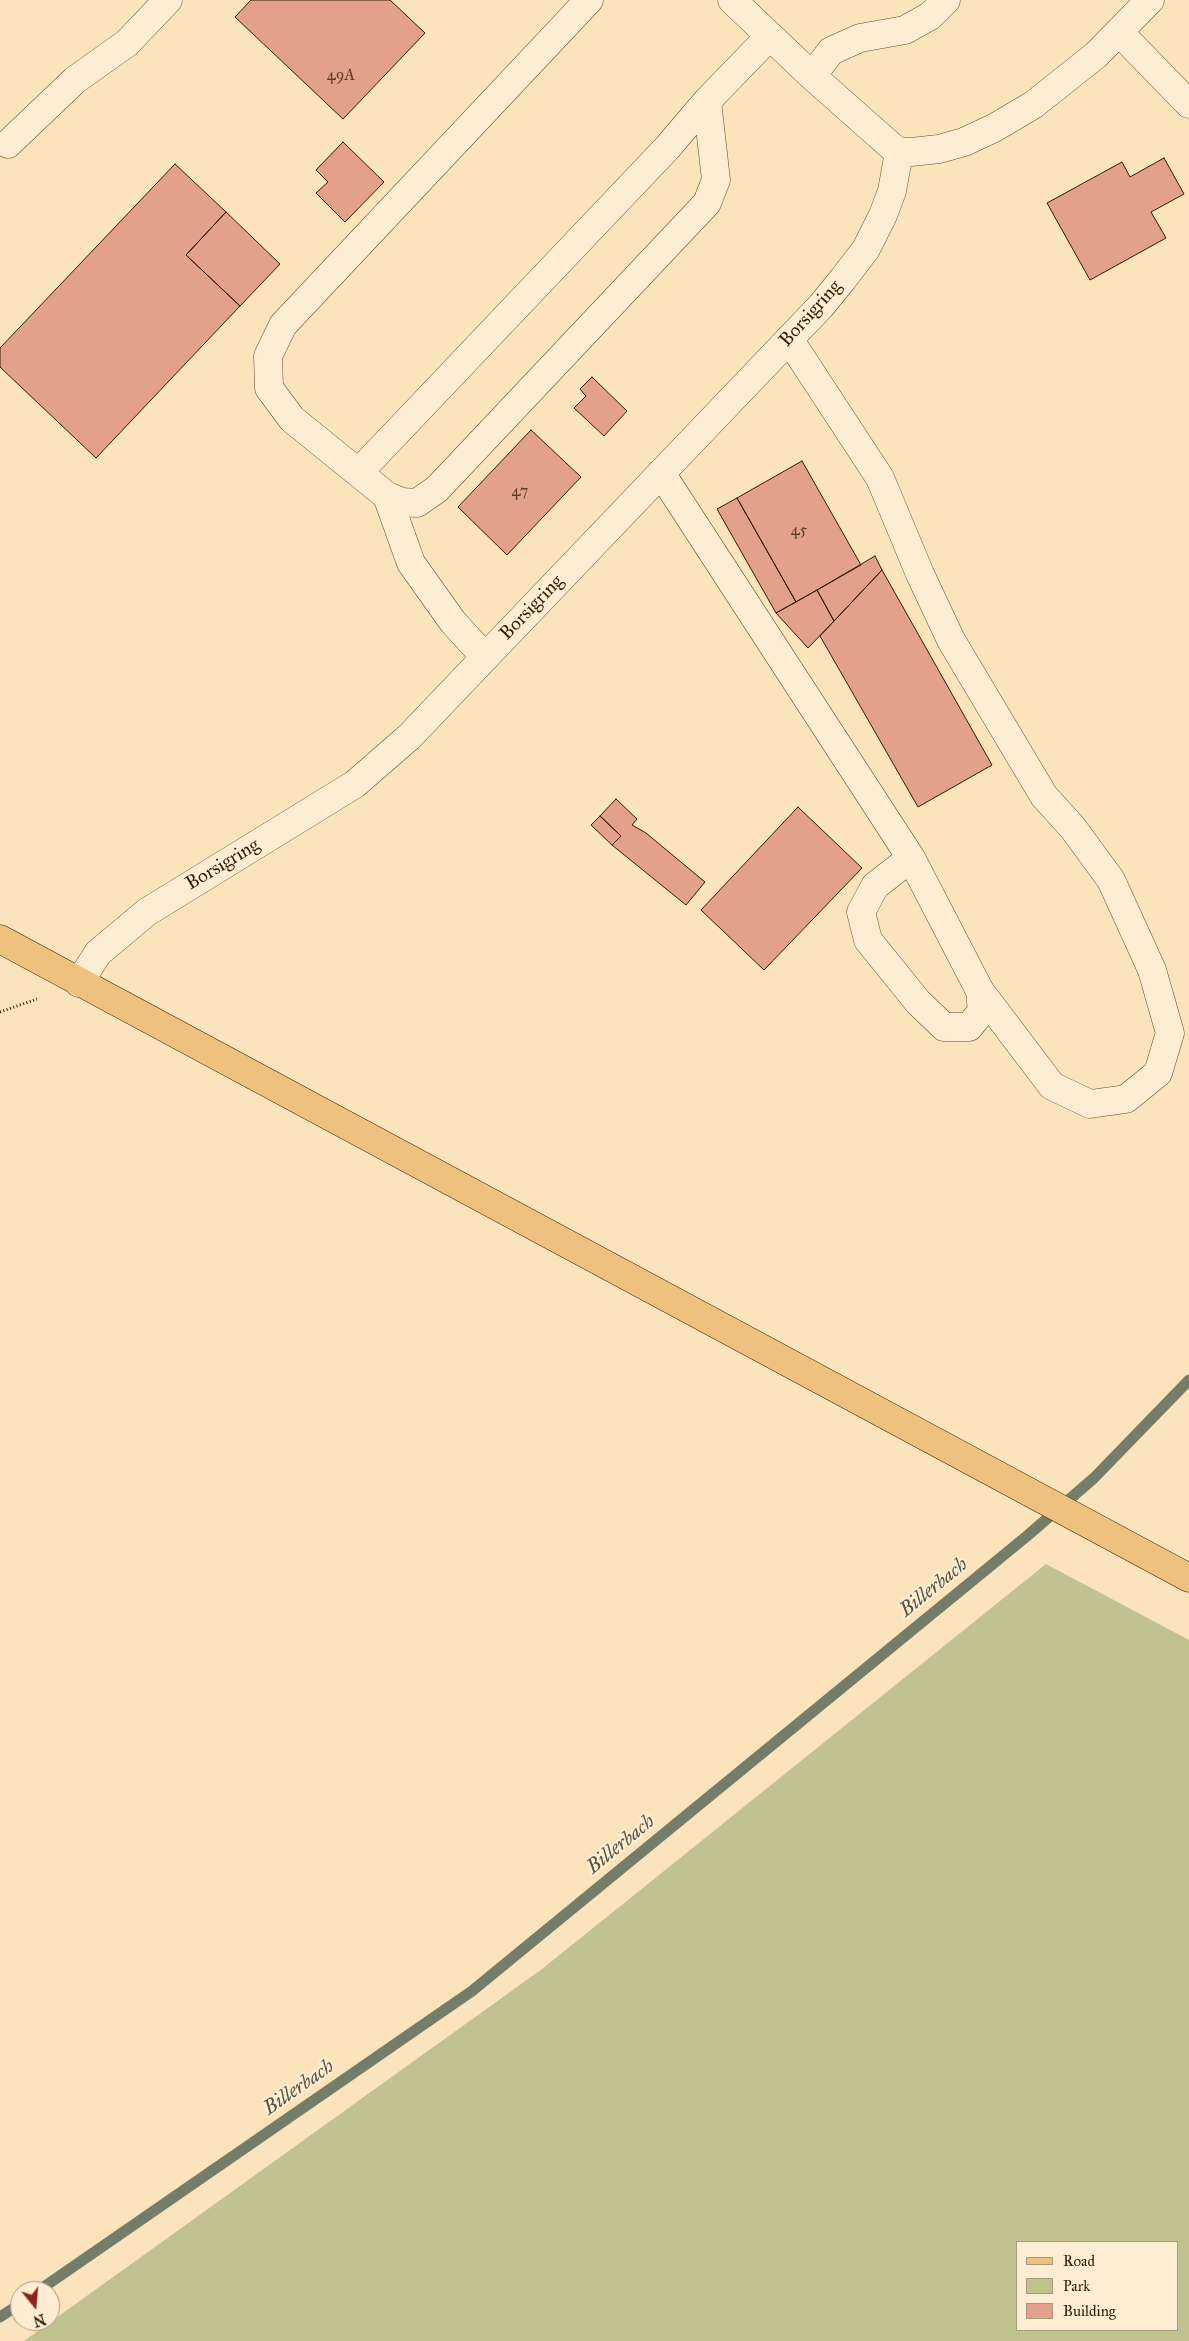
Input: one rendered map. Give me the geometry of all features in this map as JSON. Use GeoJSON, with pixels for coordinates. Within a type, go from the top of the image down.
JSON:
{"type":"FeatureCollection","features":[{"type":"Feature","properties":{"kind":"main road"},"geometry":{"type":"LineString","coordinates":[[0,939],[1189,1578]]}},
{"type":"Feature","properties":{"kind":"street"},"geometry":{"type":"LineString","coordinates":[[8,144],[75,80],[127,42],[168,0]]}},
{"type":"Feature","properties":{"kind":"street"},"geometry":{"type":"LineString","coordinates":[[590,0],[283,326],[268,356],[269,388],[292,419],[387,496],[402,502],[417,503],[437,489],[707,203],[716,180],[707,101]]}},
{"type":"Feature","properties":{"kind":"street"},"geometry":{"type":"LineString","coordinates":[[732,0],[812,76],[899,152],[939,149],[994,128],[1053,92],[1096,55],[1150,0]]}},
{"type":"Feature","properties":{"kind":"street"},"geometry":{"type":"LineString","coordinates":[[812,76],[831,51],[860,38],[905,30],[930,16],[946,0]]}},
{"type":"Feature","properties":{"kind":"street"},"geometry":{"type":"LineString","coordinates":[[1119,32],[1189,104]]}},
{"type":"Feature","properties":{"kind":"street"},"geometry":{"type":"LineString","coordinates":[[359,472],[667,148],[707,101],[770,36]]}},
{"type":"Feature","properties":{"kind":"street","name":"Borsigring"},"geometry":{"type":"LineString","coordinates":[[80,982],[98,953],[147,912],[354,784],[409,736],[821,306],[866,249],[884,215],[892,192],[899,152]]}},
{"type":"Feature","properties":{"kind":"street"},"geometry":{"type":"LineString","coordinates":[[660,473],[911,858],[980,991],[1052,1086],[1090,1104],[1126,1099],[1158,1072],[1170,1033],[1152,970],[1111,880],[1073,828],[1044,796],[956,649],[920,574],[880,478],[789,339]]}},
{"type":"Feature","properties":{"kind":"street"},"geometry":{"type":"LineString","coordinates":[[387,496],[411,563],[453,622],[485,657]]}},
{"type":"Feature","properties":{"kind":"street"},"geometry":{"type":"LineString","coordinates":[[911,858],[876,886],[861,912],[868,940],[918,1002],[944,1027],[969,1026],[982,1011],[980,991]]}},
{"type":"Feature","properties":{"kind":"green space"},"geometry":{"type":"Polygon","coordinates":[[[1046,1564],[1189,1640],[1189,2341],[24,2341],[38,2331],[60,2331],[60,2315],[542,1969],[1046,1564]]]}},
{"type":"Feature","properties":{"kind":"building"},"geometry":{"type":"Polygon","coordinates":[[[251,0],[390,0],[425,33],[343,119],[235,17],[251,0]]]}},
{"type":"Feature","properties":{"kind":"building"},"geometry":{"type":"Polygon","coordinates":[[[343,142],[384,182],[345,222],[316,193],[328,182],[316,170],[343,142]]]}},
{"type":"Feature","properties":{"kind":"building"},"geometry":{"type":"Polygon","coordinates":[[[1164,158],[1184,194],[1151,212],[1166,238],[1090,280],[1047,203],[1122,162],[1130,177],[1164,158]]]}},
{"type":"Feature","properties":{"kind":"building"},"geometry":{"type":"Polygon","coordinates":[[[175,164],[226,212],[186,255],[240,306],[96,458],[0,367],[0,348],[175,164]]]}},
{"type":"Feature","properties":{"kind":"building"},"geometry":{"type":"Polygon","coordinates":[[[226,212],[280,264],[240,306],[186,255],[226,212]]]}},
{"type":"Feature","properties":{"kind":"building"},"geometry":{"type":"Polygon","coordinates":[[[592,377],[627,411],[604,436],[574,408],[586,396],[580,389],[592,377]]]}},
{"type":"Feature","properties":{"kind":"building"},"geometry":{"type":"Polygon","coordinates":[[[531,430],[581,477],[507,555],[458,507],[531,430]]]}},
{"type":"Feature","properties":{"kind":"building"},"geometry":{"type":"Polygon","coordinates":[[[802,461],[861,565],[796,602],[737,498],[802,461]]]}},
{"type":"Feature","properties":{"kind":"building"},"geometry":{"type":"Polygon","coordinates":[[[737,498],[796,602],[776,613],[717,509],[737,498]]]}},
{"type":"Feature","properties":{"kind":"building"},"geometry":{"type":"Polygon","coordinates":[[[875,556],[882,570],[834,621],[817,590],[875,556]]]}},
{"type":"Feature","properties":{"kind":"building"},"geometry":{"type":"Polygon","coordinates":[[[882,570],[992,765],[918,807],[820,636],[882,570]]]}},
{"type":"Feature","properties":{"kind":"building"},"geometry":{"type":"Polygon","coordinates":[[[817,590],[834,621],[808,648],[776,613],[817,590]]]}},
{"type":"Feature","properties":{"kind":"building"},"geometry":{"type":"Polygon","coordinates":[[[616,799],[637,819],[632,825],[646,833],[705,882],[686,905],[612,845],[621,836],[600,816],[616,799]]]}},
{"type":"Feature","properties":{"kind":"building"},"geometry":{"type":"Polygon","coordinates":[[[798,807],[862,868],[764,970],[701,910],[798,807]]]}},
{"type":"Feature","properties":{"kind":"building"},"geometry":{"type":"Polygon","coordinates":[[[600,816],[621,836],[612,845],[591,825],[600,816]]]}},
{"type":"Feature","properties":{"kind":"waterway","name":"Billerbach"},"geometry":{"type":"LineString","coordinates":[[52,2281],[472,1991],[1027,1536],[1094,1478],[1189,1380]]}},
{"type":"Feature","properties":{"kind":"waterway","name":"Billerbach"},"geometry":{"type":"LineString","coordinates":[[0,2317],[10,2310]]}}]}
